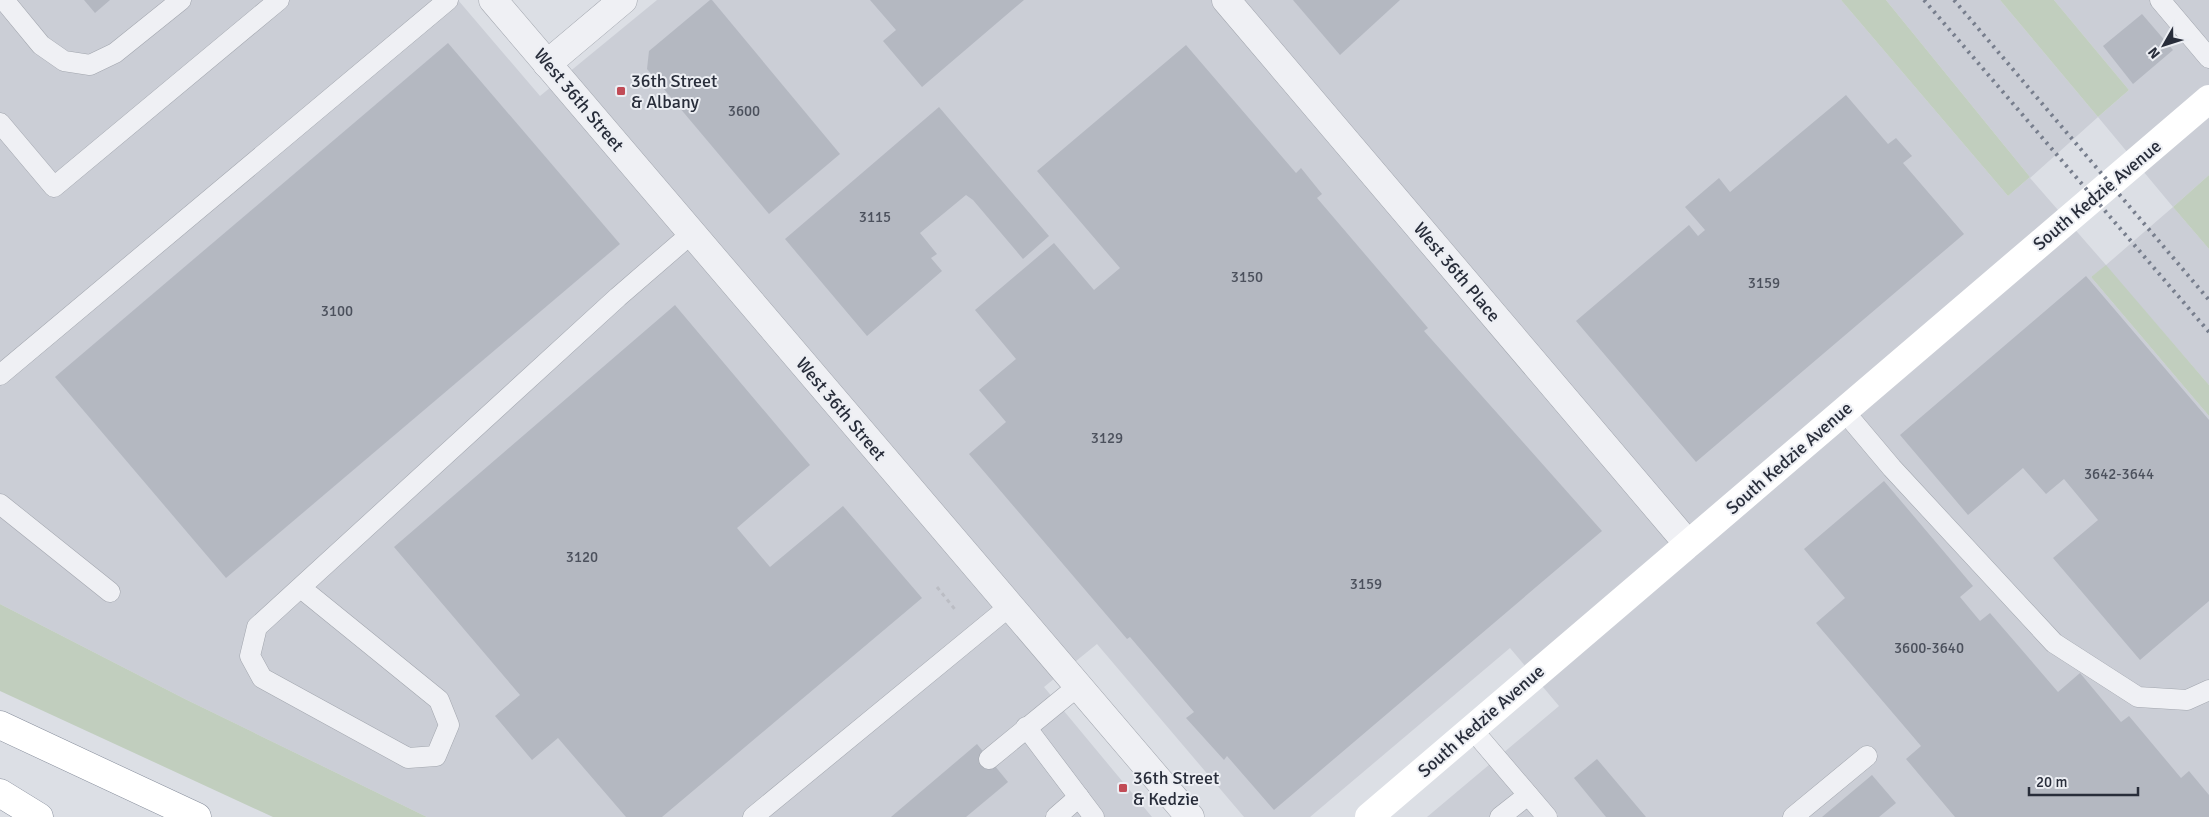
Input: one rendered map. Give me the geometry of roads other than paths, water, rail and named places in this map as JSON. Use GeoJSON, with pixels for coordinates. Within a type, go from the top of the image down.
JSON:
{"type":"FeatureCollection","features":[{"type":"Feature","properties":{"kind":"main road","name":"South Kedzie Avenue"},"geometry":{"type":"LineString","coordinates":[[1382,813],[1472,729],[2209,99]]}},
{"type":"Feature","properties":{"kind":"main road"},"geometry":{"type":"LineString","coordinates":[[0,725],[197,817]]}},
{"type":"Feature","properties":{"kind":"main road"},"geometry":{"type":"LineString","coordinates":[[0,793],[39,817]]}},
{"type":"Feature","properties":{"kind":"street","name":"West 36th Street"},"geometry":{"type":"LineString","coordinates":[[493,0],[1190,817]]}},
{"type":"Feature","properties":{"kind":"street"},"geometry":{"type":"LineString","coordinates":[[547,64],[623,0]]}},
{"type":"Feature","properties":{"kind":"street","name":"West 36th Place"},"geometry":{"type":"LineString","coordinates":[[1226,0],[1688,544]]}},
{"type":"Feature","properties":{"kind":"lane"},"geometry":{"type":"LineString","coordinates":[[4,0],[42,45],[64,61],[90,65],[115,53],[181,0]]}},
{"type":"Feature","properties":{"kind":"lane"},"geometry":{"type":"LineString","coordinates":[[0,123],[54,188],[279,0]]}},
{"type":"Feature","properties":{"kind":"lane"},"geometry":{"type":"LineString","coordinates":[[0,375],[448,0]]}},
{"type":"Feature","properties":{"kind":"lane"},"geometry":{"type":"LineString","coordinates":[[2160,0],[2209,58]]}},
{"type":"Feature","properties":{"kind":"lane"},"geometry":{"type":"LineString","coordinates":[[301,588],[439,700],[450,725],[436,756],[408,758],[262,678],[250,656],[256,627],[618,297],[692,233]]}},
{"type":"Feature","properties":{"kind":"lane"},"geometry":{"type":"LineString","coordinates":[[1844,411],[1892,468],[2054,643],[2138,697],[2187,700],[2209,690]]}},
{"type":"Feature","properties":{"kind":"lane"},"geometry":{"type":"LineString","coordinates":[[0,504],[110,592]]}},
{"type":"Feature","properties":{"kind":"lane"},"geometry":{"type":"LineString","coordinates":[[753,817],[1010,606]]}},
{"type":"Feature","properties":{"kind":"lane"},"geometry":{"type":"LineString","coordinates":[[989,759],[1026,727],[1078,687]]}},
{"type":"Feature","properties":{"kind":"lane"},"geometry":{"type":"LineString","coordinates":[[1026,727],[1094,817]]}},
{"type":"Feature","properties":{"kind":"lane"},"geometry":{"type":"LineString","coordinates":[[1472,729],[1547,817]]}},
{"type":"Feature","properties":{"kind":"lane"},"geometry":{"type":"LineString","coordinates":[[1794,817],[1867,756]]}},
{"type":"Feature","properties":{"kind":"lane"},"geometry":{"type":"LineString","coordinates":[[1500,817],[1528,795]]}},
{"type":"Feature","properties":{"kind":"lane"},"geometry":{"type":"LineString","coordinates":[[1056,817],[1079,797]]}},
{"type":"Feature","properties":{"kind":"railway"},"geometry":{"type":"LineString","coordinates":[[1924,0],[2209,332]]}},
{"type":"Feature","properties":{"kind":"railway"},"geometry":{"type":"LineString","coordinates":[[1954,0],[2209,300]]}},
{"type":"Feature","properties":{"kind":"place","name":"36th Street & Albany"},"geometry":{"type":"Point","coordinates":[621,91]}},
{"type":"Feature","properties":{"kind":"place","name":"36th Street & Kedzie"},"geometry":{"type":"Point","coordinates":[1123,788]}}]}
